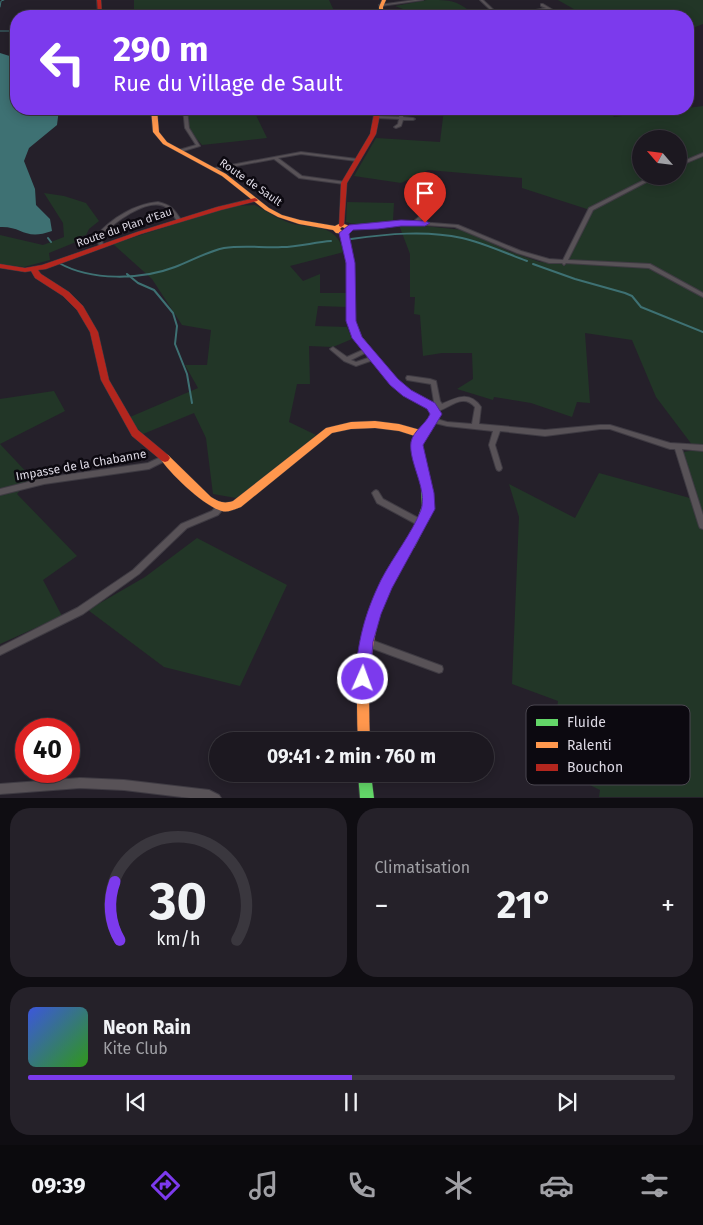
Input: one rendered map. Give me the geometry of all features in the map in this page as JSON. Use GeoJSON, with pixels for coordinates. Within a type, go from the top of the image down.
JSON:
{"type":"FeatureCollection","features":[{"type":"Feature","properties":{"kind":"street"},"geometry":{"type":"LineString","coordinates":[[382,3],[422,0]]}},
{"type":"Feature","properties":{"kind":"street"},"geometry":{"type":"LineString","coordinates":[[482,0],[493,10]]}},
{"type":"Feature","properties":{"kind":"street"},"geometry":{"type":"LineString","coordinates":[[542,5],[548,9]]}},
{"type":"Feature","properties":{"kind":"street"},"geometry":{"type":"LineString","coordinates":[[542,10],[548,9]]}},
{"type":"Feature","properties":{"kind":"street","name":"Route de Sault"},"geometry":{"type":"LineString","coordinates":[[155,115],[156,132],[160,139],[236,183],[267,209],[290,220],[342,228]]}},
{"type":"Feature","properties":{"kind":"street"},"geometry":{"type":"LineString","coordinates":[[180,152],[198,146],[187,128],[186,115]]}},
{"type":"Feature","properties":{"kind":"street"},"geometry":{"type":"LineString","coordinates":[[377,115],[373,134],[344,183],[342,228],[350,263],[351,321],[358,338],[367,350],[407,393],[438,408],[461,398],[472,401],[478,407],[475,426]]}},
{"type":"Feature","properties":{"kind":"street"},"geometry":{"type":"LineString","coordinates":[[387,115],[412,119]]}},
{"type":"Feature","properties":{"kind":"street"},"geometry":{"type":"LineString","coordinates":[[396,126],[400,125],[402,115]]}},
{"type":"Feature","properties":{"kind":"street"},"geometry":{"type":"LineString","coordinates":[[215,170],[305,153],[357,160]]}},
{"type":"Feature","properties":{"kind":"street"},"geometry":{"type":"LineString","coordinates":[[688,161],[703,154]]}},
{"type":"Feature","properties":{"kind":"street"},"geometry":{"type":"LineString","coordinates":[[276,158],[301,177],[344,183]]}},
{"type":"Feature","properties":{"kind":"street"},"geometry":{"type":"LineString","coordinates":[[564,262],[591,209],[638,185]]}},
{"type":"Feature","properties":{"kind":"street"},"geometry":{"type":"LineString","coordinates":[[415,223],[429,210],[428,204],[420,196],[422,192],[428,189]]}},
{"type":"Feature","properties":{"kind":"street","name":"Route du Plan d'Eau"},"geometry":{"type":"LineString","coordinates":[[0,266],[25,270],[33,269],[179,220],[255,200]]}},
{"type":"Feature","properties":{"kind":"street"},"geometry":{"type":"LineString","coordinates":[[101,246],[99,235],[107,226],[136,209],[159,203],[167,205],[179,220]]}},
{"type":"Feature","properties":{"kind":"street"},"geometry":{"type":"LineString","coordinates":[[342,228],[415,223],[464,228],[549,262],[650,266],[703,295]]}},
{"type":"Feature","properties":{"kind":"street"},"geometry":{"type":"LineString","coordinates":[[33,269],[38,276],[66,294],[80,308],[94,332],[105,380],[130,427],[165,458],[198,492],[210,502],[221,507],[237,504],[329,430],[336,427],[355,425],[407,428],[421,434]]}},
{"type":"Feature","properties":{"kind":"street"},"geometry":{"type":"LineString","coordinates":[[333,349],[346,360],[356,364],[374,358]]}},
{"type":"Feature","properties":{"kind":"street"},"geometry":{"type":"LineString","coordinates":[[346,360],[367,350]]}},
{"type":"Feature","properties":{"kind":"street"},"geometry":{"type":"LineString","coordinates":[[364,732],[362,672],[366,642],[374,614],[386,584],[428,509],[428,493],[416,445],[421,434],[433,420],[438,408],[434,383],[430,380],[409,378]]}},
{"type":"Feature","properties":{"kind":"street"},"geometry":{"type":"LineString","coordinates":[[433,420],[447,424],[545,433],[610,427],[678,448],[703,448]]}},
{"type":"Feature","properties":{"kind":"street"},"geometry":{"type":"LineString","coordinates":[[497,428],[492,445],[499,468]]}},
{"type":"Feature","properties":{"kind":"street"},"geometry":{"type":"LineString","coordinates":[[678,448],[703,526]]}},
{"type":"Feature","properties":{"kind":"street","name":"Impasse de la Chabanne"},"geometry":{"type":"LineString","coordinates":[[0,492],[44,481],[149,466],[165,458]]}},
{"type":"Feature","properties":{"kind":"street"},"geometry":{"type":"LineString","coordinates":[[376,493],[380,502],[421,524]]}},
{"type":"Feature","properties":{"kind":"street"},"geometry":{"type":"LineString","coordinates":[[0,651],[80,611],[136,572],[184,526],[215,513],[221,507]]}},
{"type":"Feature","properties":{"kind":"street"},"geometry":{"type":"LineString","coordinates":[[366,642],[439,669]]}},
{"type":"Feature","properties":{"kind":"street"},"geometry":{"type":"LineString","coordinates":[[366,782],[367,798]]}},
{"type":"Feature","properties":{"kind":"street"},"geometry":{"type":"LineString","coordinates":[[0,790],[80,783],[124,785],[209,795],[216,798]]}},
{"type":"Feature","properties":{"kind":"shaded area"},"geometry":{"type":"Polygon","coordinates":[[[134,0],[329,0],[334,10],[134,10],[134,0]]]}},
{"type":"Feature","properties":{"kind":"shaded area"},"geometry":{"type":"Polygon","coordinates":[[[427,0],[442,0],[454,2],[468,10],[406,10],[395,6],[427,0]]]}},
{"type":"Feature","properties":{"kind":"shaded area"},"geometry":{"type":"Polygon","coordinates":[[[558,0],[703,0],[703,24],[694,28],[694,10],[576,10],[558,0]]]}},
{"type":"Feature","properties":{"kind":"shaded area"},"geometry":{"type":"Polygon","coordinates":[[[0,53],[10,56],[10,115],[58,115],[57,125],[29,148],[24,161],[35,189],[36,205],[50,219],[52,231],[43,234],[29,234],[8,227],[0,227],[0,53]]]}},
{"type":"Feature","properties":{"kind":"shaded area"},"geometry":{"type":"Polygon","coordinates":[[[703,106],[703,797],[599,797],[600,790],[590,785],[690,785],[690,705],[557,705],[558,701],[512,684],[519,517],[509,484],[575,518],[599,473],[697,500],[683,452],[696,450],[656,397],[632,340],[585,333],[590,403],[577,402],[572,417],[531,403],[494,397],[493,400],[457,389],[473,379],[472,353],[442,353],[423,356],[420,315],[414,314],[415,297],[410,297],[410,254],[399,225],[463,230],[508,251],[540,262],[561,263],[593,211],[522,188],[522,178],[428,170],[401,183],[354,176],[376,138],[440,142],[443,115],[612,115],[614,117],[630,115],[694,115],[694,107],[703,106]]]}},
{"type":"Feature","properties":{"kind":"shaded area"},"geometry":{"type":"Polygon","coordinates":[[[188,115],[256,115],[267,138],[202,145],[187,128],[188,115]]]}},
{"type":"Feature","properties":{"kind":"shaded area"},"geometry":{"type":"Polygon","coordinates":[[[44,193],[64,196],[86,203],[99,221],[89,229],[86,235],[78,237],[76,242],[49,253],[50,260],[24,267],[0,264],[0,235],[43,245],[64,237],[63,223],[44,193]]]}},
{"type":"Feature","properties":{"kind":"shaded area"},"geometry":{"type":"Polygon","coordinates":[[[347,202],[394,203],[393,220],[370,225],[346,222],[347,202]]]}},
{"type":"Feature","properties":{"kind":"shaded area"},"geometry":{"type":"Polygon","coordinates":[[[255,205],[290,223],[330,231],[340,242],[344,252],[290,266],[303,281],[320,274],[320,293],[348,293],[347,307],[318,306],[315,326],[347,327],[352,339],[333,347],[309,346],[310,384],[297,384],[289,422],[316,435],[242,499],[213,494],[206,438],[194,413],[143,434],[130,417],[198,388],[185,365],[207,365],[211,330],[182,325],[152,279],[113,244],[231,206],[255,205]]]}},
{"type":"Feature","properties":{"kind":"shaded area"},"geometry":{"type":"Polygon","coordinates":[[[54,391],[65,411],[0,444],[0,399],[54,391]]]}},
{"type":"Feature","properties":{"kind":"shaded area"},"geometry":{"type":"Polygon","coordinates":[[[0,444],[31,477],[17,494],[77,556],[43,580],[62,616],[0,644],[0,444]]]}},
{"type":"Feature","properties":{"kind":"shaded area"},"geometry":{"type":"Polygon","coordinates":[[[197,538],[287,585],[240,686],[164,667],[88,610],[145,577],[197,538]]]}},
{"type":"Feature","properties":{"kind":"waterway"},"geometry":{"type":"LineString","coordinates":[[0,7],[1,1],[4,0]]}},
{"type":"Feature","properties":{"kind":"waterway"},"geometry":{"type":"LineString","coordinates":[[0,31],[10,31]]}},
{"type":"Feature","properties":{"kind":"waterway"},"geometry":{"type":"LineString","coordinates":[[351,239],[406,234],[435,234],[462,238],[527,261]]}},
{"type":"Feature","properties":{"kind":"waterway"},"geometry":{"type":"LineString","coordinates":[[48,238],[51,242]]}},
{"type":"Feature","properties":{"kind":"waterway"},"geometry":{"type":"LineString","coordinates":[[130,276],[162,271],[224,248],[288,247],[331,241]]}},
{"type":"Feature","properties":{"kind":"waterway"},"geometry":{"type":"LineString","coordinates":[[59,263],[72,269],[101,276],[130,276]]}},
{"type":"Feature","properties":{"kind":"waterway"},"geometry":{"type":"LineString","coordinates":[[533,264],[575,279],[625,293],[632,296],[641,307],[703,332]]}},
{"type":"Feature","properties":{"kind":"waterway"},"geometry":{"type":"LineString","coordinates":[[130,276],[138,283],[154,290],[173,313],[177,326],[175,344],[187,374],[192,403]]}},
{"type":"Feature","properties":{"kind":"traffic: fast"},"geometry":{"type":"LineString","coordinates":[[344,233],[350,263],[351,321],[358,338],[394,382],[407,393],[431,406],[436,414],[416,445],[426,486],[427,506],[424,517],[410,545]]}},
{"type":"Feature","properties":{"kind":"traffic: fast"},"geometry":{"type":"LineString","coordinates":[[366,782],[367,798]]}},
{"type":"Feature","properties":{"kind":"traffic: slow"},"geometry":{"type":"LineString","coordinates":[[381,10],[384,0]]}},
{"type":"Feature","properties":{"kind":"traffic: slow"},"geometry":{"type":"LineString","coordinates":[[155,115],[156,132],[165,143],[224,175],[267,209],[280,216],[299,222],[336,228]]}},
{"type":"Feature","properties":{"kind":"traffic: slow"},"geometry":{"type":"LineString","coordinates":[[341,225],[348,227],[348,230],[344,233],[338,232],[336,228],[341,225]]}},
{"type":"Feature","properties":{"kind":"traffic: slow"},"geometry":{"type":"LineString","coordinates":[[165,458],[208,500],[215,505],[226,507],[237,504],[329,430],[340,427],[375,425],[410,430],[421,434]]}},
{"type":"Feature","properties":{"kind":"traffic: slow"},"geometry":{"type":"LineString","coordinates":[[364,732],[365,662],[372,623],[386,585],[410,545]]}},
{"type":"Feature","properties":{"kind":"traffic: jam"},"geometry":{"type":"LineString","coordinates":[[99,0],[100,10]]}},
{"type":"Feature","properties":{"kind":"traffic: jam"},"geometry":{"type":"LineString","coordinates":[[341,225],[344,183],[373,134],[377,115]]}},
{"type":"Feature","properties":{"kind":"traffic: jam"},"geometry":{"type":"LineString","coordinates":[[0,266],[25,270],[43,267],[139,233],[219,208],[255,200]]}},
{"type":"Feature","properties":{"kind":"traffic: jam"},"geometry":{"type":"LineString","coordinates":[[33,269],[38,276],[66,294],[80,308],[94,332],[105,380],[135,433],[165,458]]}},
{"type":"Feature","properties":{"kind":"route"},"geometry":{"type":"LineString","coordinates":[[363,679],[363,656],[374,614],[386,584],[428,509],[428,493],[416,445],[421,434],[436,414],[431,406],[407,393],[394,382],[354,331],[351,321],[352,286],[350,263],[344,233],[349,228],[355,227],[425,223]]}}]}
